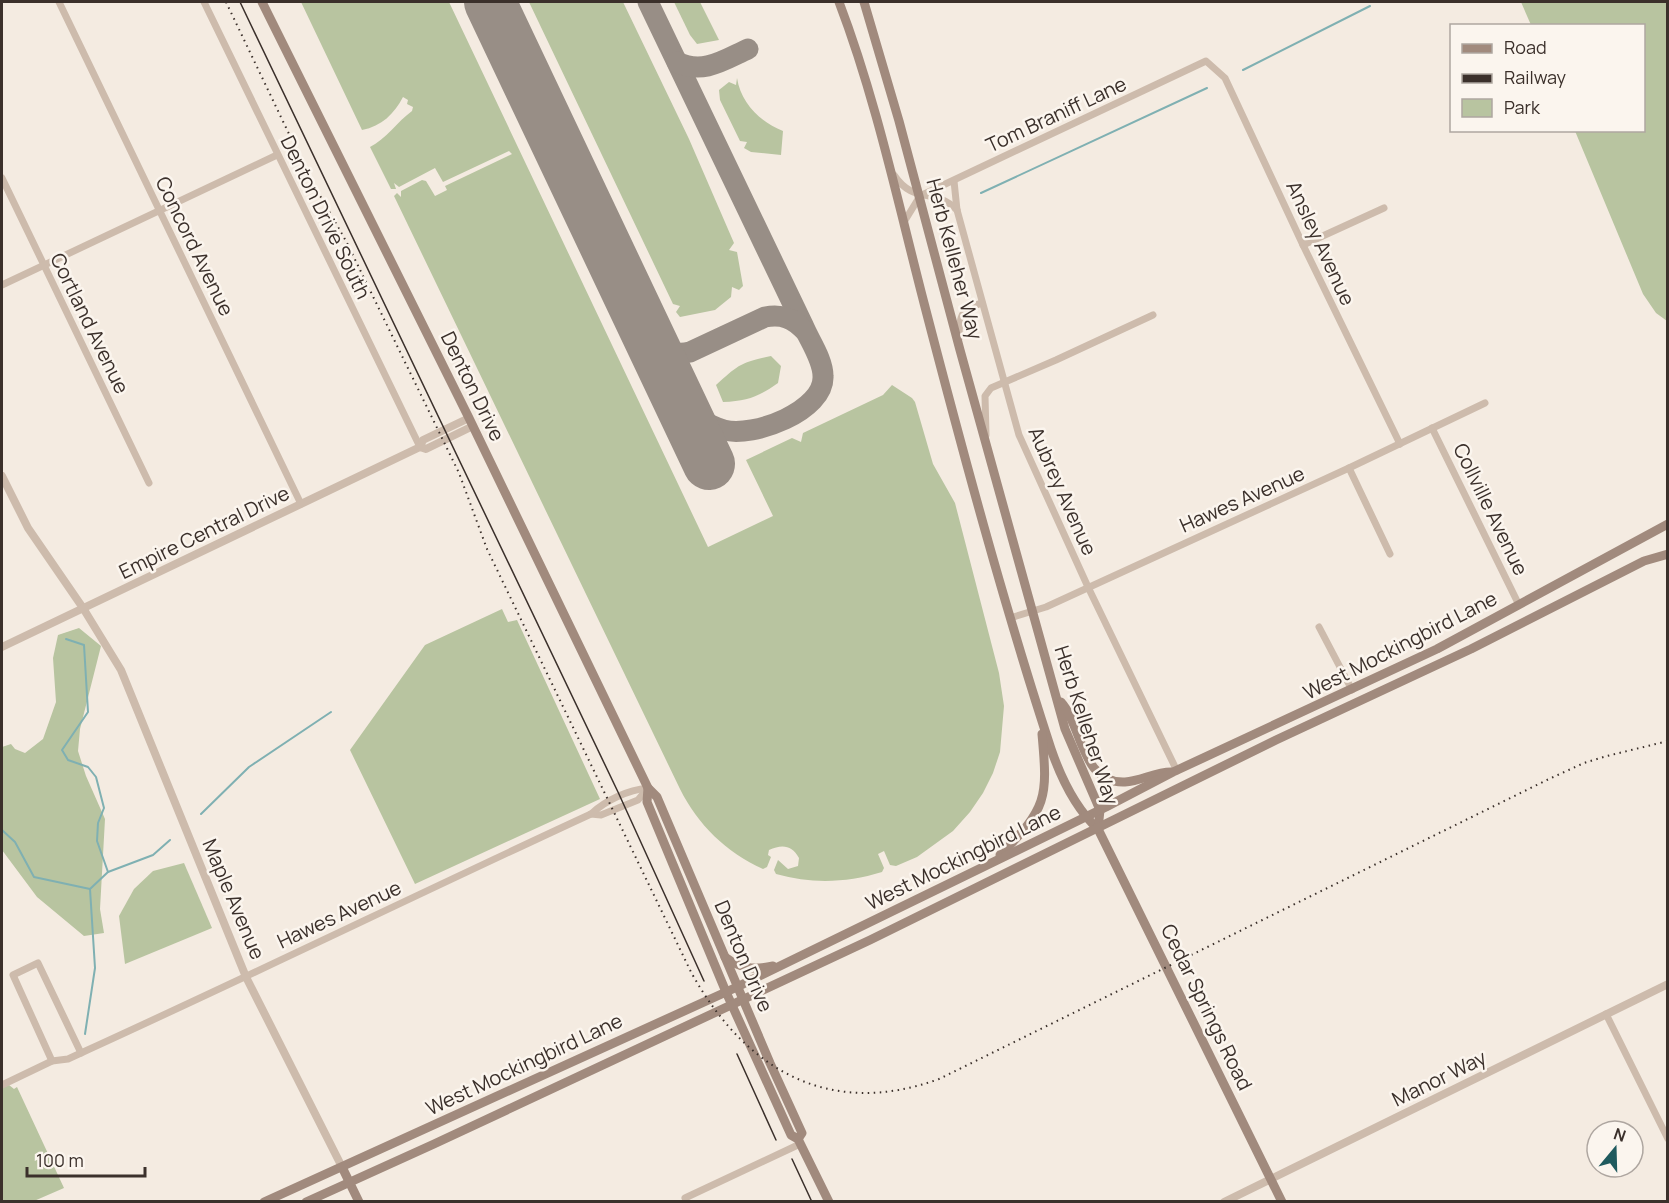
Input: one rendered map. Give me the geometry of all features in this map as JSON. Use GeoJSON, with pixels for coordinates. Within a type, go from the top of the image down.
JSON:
{"type":"FeatureCollection","features":[{"type":"Feature","properties":{"kind":"main road","name":"Denton Drive"},"geometry":{"type":"LineString","coordinates":[[262,2],[471,422],[648,788],[657,797],[737,987],[802,1132],[799,1141]]}},
{"type":"Feature","properties":{"kind":"main road","name":"Herb Kelleher Way"},"geometry":{"type":"LineString","coordinates":[[839,2],[889,168],[1010,618],[1040,717],[1057,766],[1085,817],[1098,829]]}},
{"type":"Feature","properties":{"kind":"main road","name":"Herb Kelleher Way"},"geometry":{"type":"LineString","coordinates":[[864,2],[920,196],[1056,697],[1074,752],[1100,810],[1098,829]]}},
{"type":"Feature","properties":{"kind":"main road"},"geometry":{"type":"LineString","coordinates":[[1648,534],[1668,518]]}},
{"type":"Feature","properties":{"kind":"main road","name":"West Mockingbird Lane"},"geometry":{"type":"LineString","coordinates":[[264,1202],[737,987],[1100,810],[1175,771],[1271,728],[1465,635],[1668,524]]}},
{"type":"Feature","properties":{"kind":"main road"},"geometry":{"type":"LineString","coordinates":[[1644,561],[1668,549]]}},
{"type":"Feature","properties":{"kind":"main road","name":"West Mockingbird Lane"},"geometry":{"type":"LineString","coordinates":[[306,1202],[870,940],[1276,740],[1471,649],[1644,561],[1668,554]]}},
{"type":"Feature","properties":{"kind":"main road"},"geometry":{"type":"LineString","coordinates":[[1600,560],[1609,579]]}},
{"type":"Feature","properties":{"kind":"main road"},"geometry":{"type":"LineString","coordinates":[[1465,635],[1471,649]]}},
{"type":"Feature","properties":{"kind":"main road"},"geometry":{"type":"LineString","coordinates":[[1352,690],[1358,702]]}},
{"type":"Feature","properties":{"kind":"main road"},"geometry":{"type":"LineString","coordinates":[[1056,697],[1064,704],[1093,768],[1101,774],[1115,781],[1127,782],[1158,772],[1175,771]]}},
{"type":"Feature","properties":{"kind":"main road"},"geometry":{"type":"LineString","coordinates":[[995,860],[1030,824],[1042,799],[1046,784],[1040,717]]}},
{"type":"Feature","properties":{"kind":"main road"},"geometry":{"type":"LineString","coordinates":[[1271,728],[1276,740]]}},
{"type":"Feature","properties":{"kind":"main road","name":"Denton Drive"},"geometry":{"type":"LineString","coordinates":[[648,788],[647,802],[726,992],[791,1136],[799,1141],[829,1202]]}},
{"type":"Feature","properties":{"kind":"main road","name":"Cedar Springs Road"},"geometry":{"type":"LineString","coordinates":[[1098,829],[1282,1202]]}},
{"type":"Feature","properties":{"kind":"main road"},"geometry":{"type":"LineString","coordinates":[[864,925],[870,940]]}},
{"type":"Feature","properties":{"kind":"main road"},"geometry":{"type":"LineString","coordinates":[[724,956],[736,966],[743,968],[767,967],[784,963]]}},
{"type":"Feature","properties":{"kind":"main road"},"geometry":{"type":"LineString","coordinates":[[599,1050],[606,1064]]}},
{"type":"Feature","properties":{"kind":"main road"},"geometry":{"type":"LineString","coordinates":[[463,1112],[470,1127]]}},
{"type":"Feature","properties":{"kind":"main road","name":"Maple Avenue"},"geometry":{"type":"LineString","coordinates":[[342,1167],[359,1202]]}},
{"type":"Feature","properties":{"kind":"street","name":"Concord Avenue"},"geometry":{"type":"LineString","coordinates":[[59,2],[301,504]]}},
{"type":"Feature","properties":{"kind":"street","name":"Denton Drive South"},"geometry":{"type":"LineString","coordinates":[[204,2],[420,447]]}},
{"type":"Feature","properties":{"kind":"street","name":"Tom Braniff Lane"},"geometry":{"type":"LineString","coordinates":[[920,196],[1206,61]]}},
{"type":"Feature","properties":{"kind":"street","name":"Ansley Avenue"},"geometry":{"type":"LineString","coordinates":[[1206,61],[1225,78],[1400,444]]}},
{"type":"Feature","properties":{"kind":"street"},"geometry":{"type":"LineString","coordinates":[[2,285],[277,154]]}},
{"type":"Feature","properties":{"kind":"street"},"geometry":{"type":"LineString","coordinates":[[889,168],[900,184],[920,196],[943,199],[957,210]]}},
{"type":"Feature","properties":{"kind":"street","name":"Cortland Avenue"},"geometry":{"type":"LineString","coordinates":[[2,178],[149,483]]}},
{"type":"Feature","properties":{"kind":"street","name":"Aubrey Avenue"},"geometry":{"type":"LineString","coordinates":[[954,181],[957,210],[1019,435],[1175,771]]}},
{"type":"Feature","properties":{"kind":"street"},"geometry":{"type":"LineString","coordinates":[[904,222],[920,196]]}},
{"type":"Feature","properties":{"kind":"street"},"geometry":{"type":"LineString","coordinates":[[1303,245],[1384,208]]}},
{"type":"Feature","properties":{"kind":"street"},"geometry":{"type":"LineString","coordinates":[[960,350],[959,323],[962,313],[973,305],[982,303]]}},
{"type":"Feature","properties":{"kind":"street"},"geometry":{"type":"LineString","coordinates":[[987,449],[985,396],[991,388],[1153,315]]}},
{"type":"Feature","properties":{"kind":"street","name":"Hawes Avenue"},"geometry":{"type":"LineString","coordinates":[[1010,618],[1088,587],[1485,403]]}},
{"type":"Feature","properties":{"kind":"street","name":"Empire Central Drive"},"geometry":{"type":"LineString","coordinates":[[2,647],[420,447],[426,449],[471,422]]}},
{"type":"Feature","properties":{"kind":"street","name":"Collville Avenue"},"geometry":{"type":"LineString","coordinates":[[1432,428],[1519,605]]}},
{"type":"Feature","properties":{"kind":"street"},"geometry":{"type":"LineString","coordinates":[[1349,468],[1390,554]]}},
{"type":"Feature","properties":{"kind":"street","name":"Maple Avenue"},"geometry":{"type":"LineString","coordinates":[[2,476],[28,528],[110,649],[134,699],[191,846],[246,976],[342,1167]]}},
{"type":"Feature","properties":{"kind":"street"},"geometry":{"type":"LineString","coordinates":[[1319,627],[1352,690]]}},
{"type":"Feature","properties":{"kind":"street","name":"Hawes Avenue"},"geometry":{"type":"LineString","coordinates":[[2,1085],[52,1061],[68,1059],[246,976],[591,814],[633,789],[648,788]]}},
{"type":"Feature","properties":{"kind":"street"},"geometry":{"type":"LineString","coordinates":[[52,1061],[13,975],[38,963],[81,1053]]}},
{"type":"Feature","properties":{"kind":"street","name":"Manor Way"},"geometry":{"type":"LineString","coordinates":[[1224,1202],[1668,984]]}},
{"type":"Feature","properties":{"kind":"street"},"geometry":{"type":"LineString","coordinates":[[1606,1014],[1668,1139]]}},
{"type":"Feature","properties":{"kind":"street"},"geometry":{"type":"LineString","coordinates":[[685,1198],[799,1141]]}},
{"type":"Feature","properties":{"kind":"green space"},"geometry":{"type":"Polygon","coordinates":[[[301,2],[449,2],[708,547],[773,516],[746,460],[792,438],[801,442],[803,433],[883,395],[892,385],[912,398],[933,464],[955,503],[999,673],[1004,706],[1000,752],[993,773],[970,812],[953,831],[917,857],[896,866],[890,865],[884,851],[878,854],[884,868],[882,872],[842,880],[816,881],[776,874],[774,870],[778,860],[788,869],[798,866],[799,858],[790,848],[782,846],[769,850],[768,855],[771,857],[767,867],[763,869],[725,846],[704,826],[680,789],[394,196],[397,193],[401,197],[401,191],[422,180],[426,181],[435,196],[447,190],[445,186],[512,154],[509,151],[443,182],[435,168],[399,187],[394,183],[396,189],[391,189],[370,147],[412,111],[413,107],[407,104],[408,100],[403,97],[387,118],[376,126],[362,130],[301,2]]]}},
{"type":"Feature","properties":{"kind":"green space"},"geometry":{"type":"Polygon","coordinates":[[[529,2],[623,2],[689,139],[734,243],[729,250],[737,252],[743,286],[739,290],[732,287],[731,297],[715,310],[680,317],[676,312],[680,306],[673,304],[529,2]]]}},
{"type":"Feature","properties":{"kind":"green space"},"geometry":{"type":"Polygon","coordinates":[[[674,2],[700,2],[719,40],[697,44],[690,35],[674,2]]]}},
{"type":"Feature","properties":{"kind":"green space"},"geometry":{"type":"Polygon","coordinates":[[[1521,2],[1667,2],[1667,321],[1656,313],[1643,294],[1575,132],[1645,132],[1645,24],[1531,24],[1521,2]]]}},
{"type":"Feature","properties":{"kind":"green space"},"geometry":{"type":"Polygon","coordinates":[[[737,78],[743,96],[759,117],[783,131],[781,155],[751,152],[744,148],[747,142],[740,141],[720,100],[719,90],[729,82],[736,85],[737,78]]]}},
{"type":"Feature","properties":{"kind":"green space"},"geometry":{"type":"Polygon","coordinates":[[[771,356],[781,366],[778,383],[752,397],[723,402],[716,385],[740,365],[771,356]]]}},
{"type":"Feature","properties":{"kind":"green space"},"geometry":{"type":"Polygon","coordinates":[[[502,609],[508,622],[517,620],[600,799],[415,884],[350,750],[425,645],[502,609]]]}},
{"type":"Feature","properties":{"kind":"green space"},"geometry":{"type":"Polygon","coordinates":[[[79,628],[101,646],[80,729],[78,751],[105,819],[100,909],[104,933],[84,936],[37,897],[2,850],[2,747],[11,744],[15,749],[25,753],[43,739],[56,702],[53,658],[58,635],[79,628]]]}},
{"type":"Feature","properties":{"kind":"green space"},"geometry":{"type":"Polygon","coordinates":[[[184,863],[212,928],[125,964],[119,916],[134,889],[153,871],[184,863]]]}},
{"type":"Feature","properties":{"kind":"green space"},"geometry":{"type":"Polygon","coordinates":[[[9,1085],[14,1089],[17,1087],[64,1188],[34,1201],[2,1201],[2,1088],[9,1085]]]}},
{"type":"Feature","properties":{"kind":"waterway"},"geometry":{"type":"LineString","coordinates":[[1243,70],[1370,6]]}},
{"type":"Feature","properties":{"kind":"waterway"},"geometry":{"type":"LineString","coordinates":[[981,193],[1207,88]]}},
{"type":"Feature","properties":{"kind":"waterway"},"geometry":{"type":"LineString","coordinates":[[66,639],[84,645],[88,712],[62,750],[68,760],[88,767],[96,777],[104,808],[98,823],[97,841],[108,872]]}},
{"type":"Feature","properties":{"kind":"waterway"},"geometry":{"type":"LineString","coordinates":[[201,814],[249,767],[331,712]]}},
{"type":"Feature","properties":{"kind":"waterway"},"geometry":{"type":"LineString","coordinates":[[2,830],[15,842],[34,877],[90,889]]}},
{"type":"Feature","properties":{"kind":"waterway"},"geometry":{"type":"LineString","coordinates":[[85,1034],[95,968],[90,889],[108,872],[153,855],[170,840]]}},
{"type":"Feature","properties":{"kind":"taxiway"},"geometry":{"type":"LineString","coordinates":[[648,2],[815,350],[821,363],[823,376],[821,389],[800,411],[769,426],[752,430],[737,431],[717,428],[699,418],[679,400]]}},
{"type":"Feature","properties":{"kind":"taxiway"},"geometry":{"type":"LineString","coordinates":[[677,62],[696,67],[713,65],[748,49]]}},
{"type":"Feature","properties":{"kind":"taxiway"},"geometry":{"type":"LineString","coordinates":[[645,329],[664,349],[676,353],[690,352],[765,317],[787,318],[805,331]]}},
{"type":"Feature","properties":{"kind":"runway"},"geometry":{"type":"LineString","coordinates":[[490,2],[709,464]]}},
{"type":"Feature","properties":{"kind":"tram line"},"geometry":{"type":"LineString","coordinates":[[240,2],[618,792],[704,981]]}},
{"type":"Feature","properties":{"kind":"tram line"},"geometry":{"type":"LineString","coordinates":[[737,1054],[776,1140]]}},
{"type":"Feature","properties":{"kind":"tram line"},"geometry":{"type":"LineString","coordinates":[[792,1159],[812,1202]]}},
{"type":"Feature","properties":{"kind":"railway"},"geometry":{"type":"LineString","coordinates":[[226,2],[311,180],[346,241],[459,473],[487,549],[691,972],[713,1006],[737,1036],[764,1059],[794,1077],[826,1089],[861,1093],[899,1090],[939,1079],[1549,779],[1584,763],[1668,741]]}}]}
